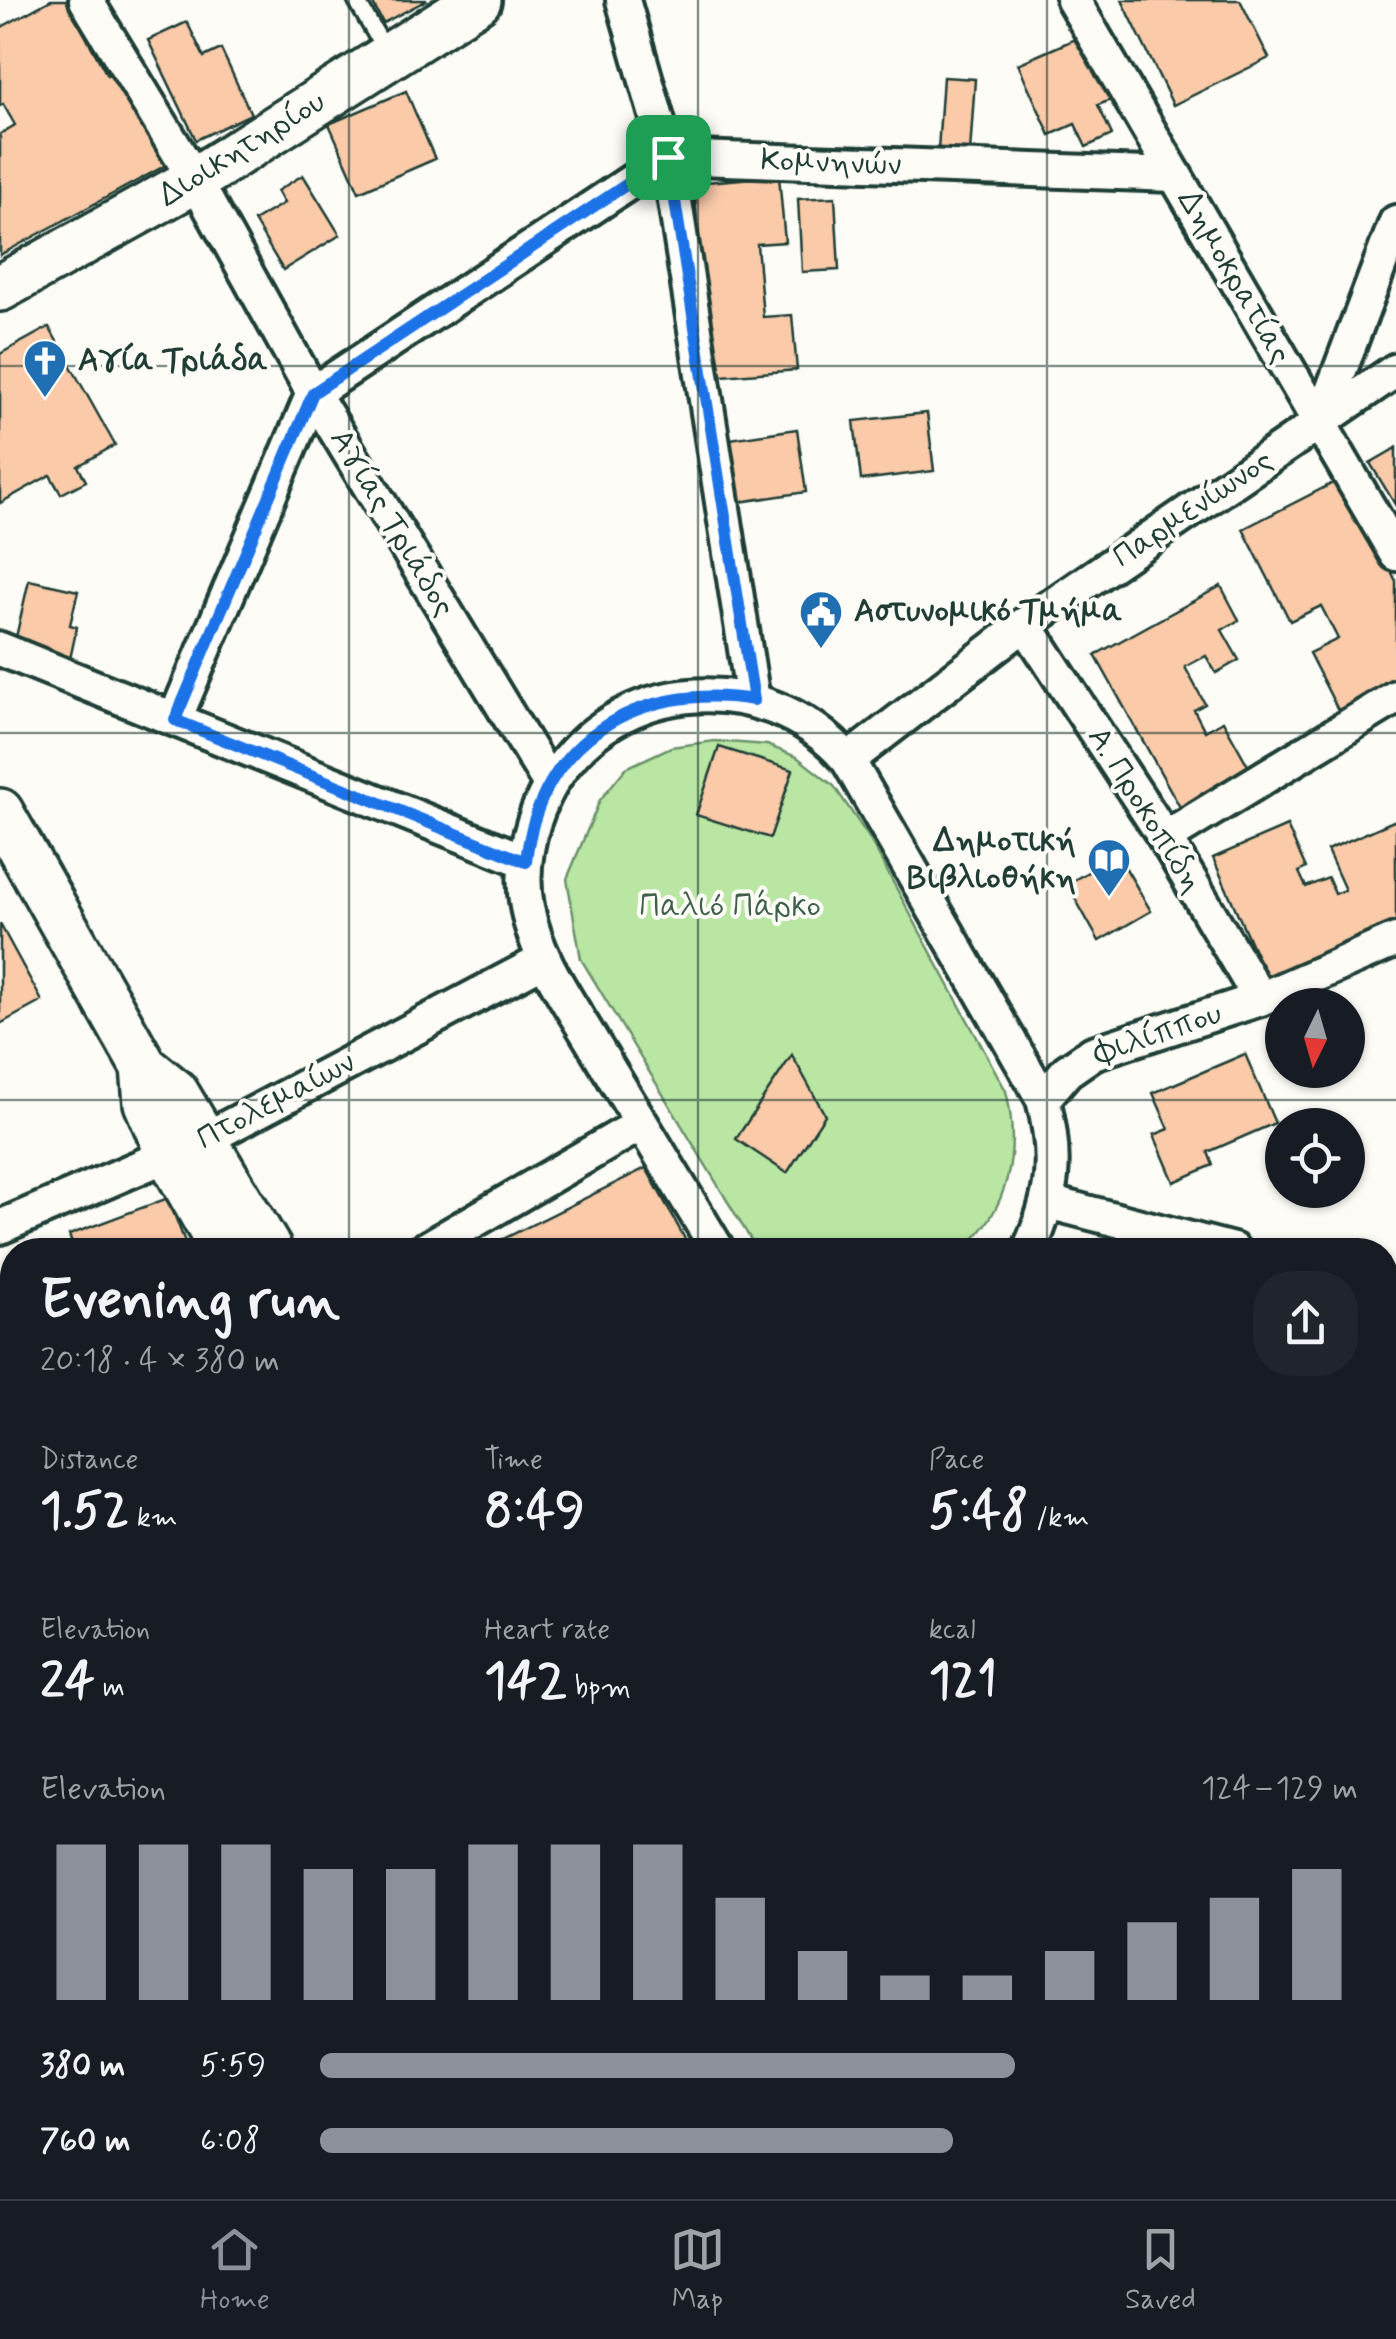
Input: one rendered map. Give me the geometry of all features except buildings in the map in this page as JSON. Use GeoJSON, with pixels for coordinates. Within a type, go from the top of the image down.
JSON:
{"type":"FeatureCollection","features":[{"type":"Feature","properties":{"kind":"main road","name":"Διοικητηρίου"},"geometry":{"type":"LineString","coordinates":[[0,288],[195,180],[478,0]]}},
{"type":"Feature","properties":{"kind":"main road"},"geometry":{"type":"LineString","coordinates":[[0,812],[144,1067],[175,1092],[188,1148],[219,1238]]}},
{"type":"Feature","properties":{"kind":"main road"},"geometry":{"type":"LineString","coordinates":[[188,1148],[259,1238]]}},
{"type":"Feature","properties":{"kind":"street","name":"Αγίας Τριάδος"},"geometry":{"type":"LineString","coordinates":[[86,0],[195,180],[313,393],[550,784]]}},
{"type":"Feature","properties":{"kind":"street"},"geometry":{"type":"LineString","coordinates":[[623,0],[668,157],[754,700]]}},
{"type":"Feature","properties":{"kind":"street","name":"Δημοκρατίας"},"geometry":{"type":"LineString","coordinates":[[1073,0],[1396,554]]}},
{"type":"Feature","properties":{"kind":"street"},"geometry":{"type":"LineString","coordinates":[[175,720],[313,393],[668,157]]}},
{"type":"Feature","properties":{"kind":"street","name":"Κομνηνών"},"geometry":{"type":"LineString","coordinates":[[668,157],[1175,175]]}},
{"type":"Feature","properties":{"kind":"street"},"geometry":{"type":"LineString","coordinates":[[1320,422],[1396,222]]}},
{"type":"Feature","properties":{"kind":"street","name":"Παρμενίωνος"},"geometry":{"type":"LineString","coordinates":[[848,760],[1025,624],[1396,370]]}},
{"type":"Feature","properties":{"kind":"street","name":"Α. Προκοπίδη"},"geometry":{"type":"LineString","coordinates":[[1025,624],[1165,838],[1260,999]]}},
{"type":"Feature","properties":{"kind":"street"},"geometry":{"type":"LineString","coordinates":[[0,649],[526,862]]}},
{"type":"Feature","properties":{"kind":"street"},"geometry":{"type":"LineString","coordinates":[[711,1238],[544,960],[526,903],[526,862],[536,814],[550,784],[586,740],[636,709],[667,698],[696,694],[754,700],[785,711],[812,726],[848,760],[1043,1099],[1052,1133],[1054,1164],[1048,1202],[1034,1238]]}},
{"type":"Feature","properties":{"kind":"street"},"geometry":{"type":"LineString","coordinates":[[1165,838],[1396,697]]}},
{"type":"Feature","properties":{"kind":"street","name":"Φιλίππου"},"geometry":{"type":"LineString","coordinates":[[1043,1099],[1066,1071],[1094,1054],[1260,999],[1396,940]]}},
{"type":"Feature","properties":{"kind":"street","name":"Πτολεμαίων"},"geometry":{"type":"LineString","coordinates":[[0,1227],[188,1148],[544,960]]}},
{"type":"Feature","properties":{"kind":"street"},"geometry":{"type":"LineString","coordinates":[[445,1238],[641,1124]]}},
{"type":"Feature","properties":{"kind":"street"},"geometry":{"type":"LineString","coordinates":[[1048,1202],[1187,1238]]}},
{"type":"Feature","properties":{"kind":"lane"},"geometry":{"type":"LineString","coordinates":[[356,0],[389,57]]}},
{"type":"Feature","properties":{"kind":"green space","name":"Παλιό Πάρκο"},"geometry":{"type":"Polygon","coordinates":[[[715,741],[767,745],[797,757],[834,786],[868,836],[1006,1091],[1012,1135],[1007,1177],[991,1216],[974,1238],[750,1238],[581,959],[567,879],[600,800],[626,768],[671,747],[715,741]]]}},
{"type":"Feature","properties":{"kind":"place","name":"Αγία Τριάδα"},"geometry":{"type":"Point","coordinates":[45,399]}},
{"type":"Feature","properties":{"kind":"place","name":"Αστυνομικό Τμήμα"},"geometry":{"type":"Point","coordinates":[821,650]}},
{"type":"Feature","properties":{"kind":"place","name":"Δημοτική Βιβλιοθήκη"},"geometry":{"type":"Point","coordinates":[1109,898]}},
{"type":"Feature","properties":{"kind":"route"},"geometry":{"type":"LineString","coordinates":[[668,157],[754,700],[696,694],[667,698],[610,722],[586,740],[550,784],[536,814],[526,862],[175,720],[313,393],[668,157]]}}]}
